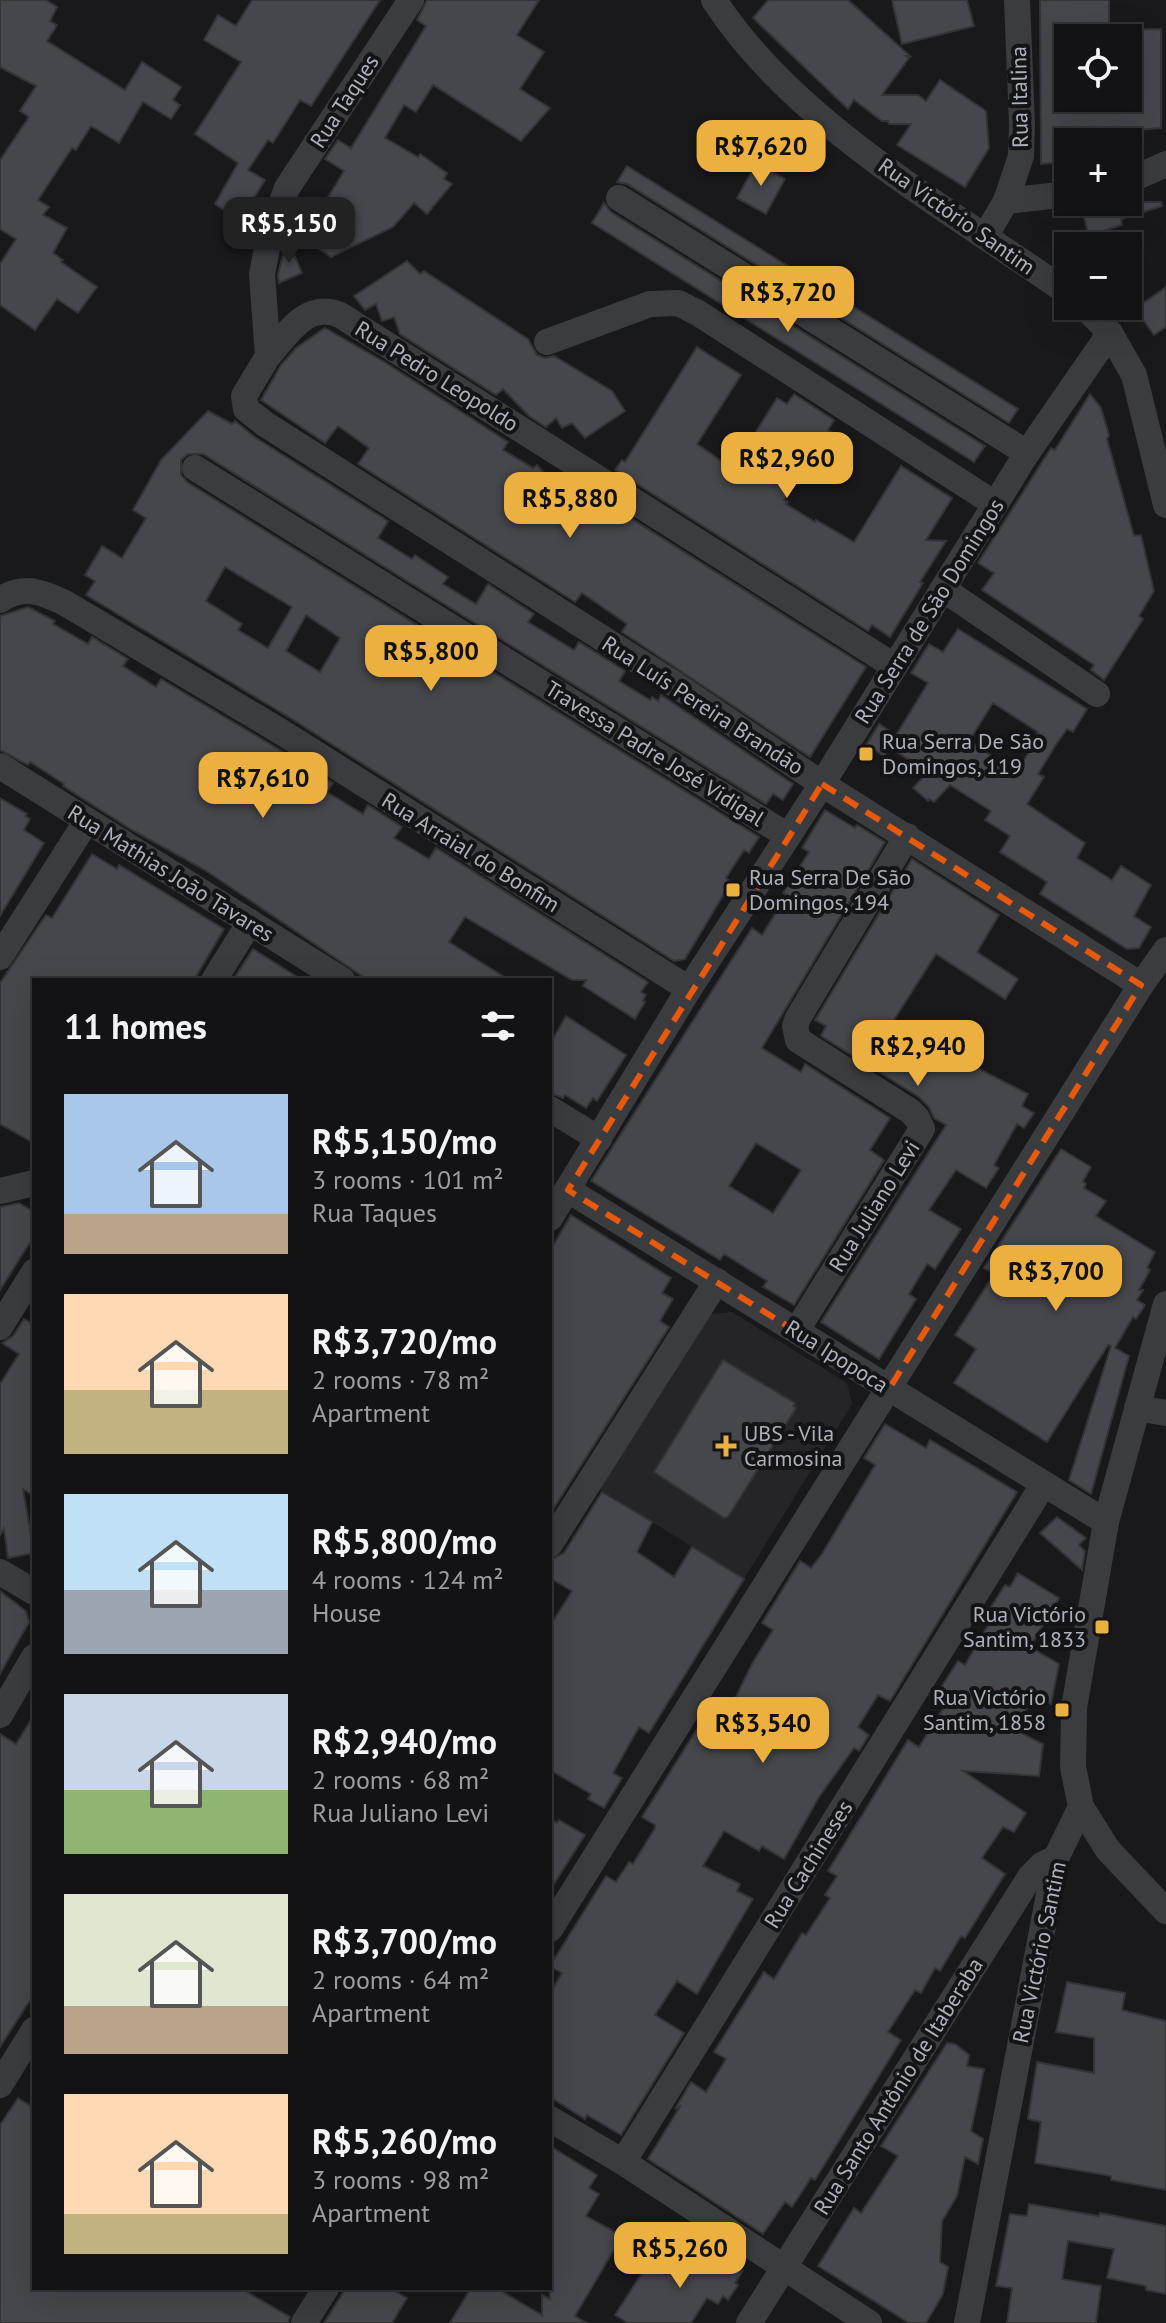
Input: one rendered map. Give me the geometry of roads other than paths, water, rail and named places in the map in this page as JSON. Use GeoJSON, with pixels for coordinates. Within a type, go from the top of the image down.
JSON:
{"type":"FeatureCollection","features":[{"type":"Feature","properties":{"kind":"street","name":"Rua Taques"},"geometry":{"type":"LineString","coordinates":[[268,356],[262,274],[270,233],[287,188],[411,0]]}},
{"type":"Feature","properties":{"kind":"street","name":"Rua Victório Santim"},"geometry":{"type":"LineString","coordinates":[[714,0],[760,60],[803,102],[885,168],[1054,283]]}},
{"type":"Feature","properties":{"kind":"street","name":"Rua Italina"},"geometry":{"type":"LineString","coordinates":[[986,235],[1006,201],[1021,156],[1017,0]]}},
{"type":"Feature","properties":{"kind":"street"},"geometry":{"type":"LineString","coordinates":[[1142,175],[1166,164]]}},
{"type":"Feature","properties":{"kind":"street"},"geometry":{"type":"LineString","coordinates":[[1006,201],[1054,196]]}},
{"type":"Feature","properties":{"kind":"street"},"geometry":{"type":"LineString","coordinates":[[619,198],[1027,453]]}},
{"type":"Feature","properties":{"kind":"street"},"geometry":{"type":"LineString","coordinates":[[547,342],[650,304],[678,303],[995,504]]}},
{"type":"Feature","properties":{"kind":"street","name":"Rua Pedro Leopoldo"},"geometry":{"type":"LineString","coordinates":[[268,356],[312,312],[326,309],[340,315],[894,666]]}},
{"type":"Feature","properties":{"kind":"street"},"geometry":{"type":"LineString","coordinates":[[1097,320],[1110,333],[1134,375],[1166,505]]}},
{"type":"Feature","properties":{"kind":"street","name":"Rua Serra de São Domingos"},"geometry":{"type":"LineString","coordinates":[[552,1215],[689,989],[822,784],[1027,453],[1110,333]]}},
{"type":"Feature","properties":{"kind":"street","name":"Rua Luís Pereira Brandão"},"geometry":{"type":"LineString","coordinates":[[268,356],[244,396],[246,409],[265,424],[676,685],[822,784],[1141,985]]}},
{"type":"Feature","properties":{"kind":"street","name":"Travessa Padre José Vidigal"},"geometry":{"type":"LineString","coordinates":[[195,468],[788,836]]}},
{"type":"Feature","properties":{"kind":"street","name":"Rua Arraial do Bonfim"},"geometry":{"type":"LineString","coordinates":[[0,600],[26,589],[65,603],[270,726],[689,989]]}},
{"type":"Feature","properties":{"kind":"street"},"geometry":{"type":"LineString","coordinates":[[943,589],[1097,694]]}},
{"type":"Feature","properties":{"kind":"street","name":"Rua Mathias João Tavares"},"geometry":{"type":"LineString","coordinates":[[0,766],[339,978]]}},
{"type":"Feature","properties":{"kind":"street"},"geometry":{"type":"LineString","coordinates":[[0,957],[86,822]]}},
{"type":"Feature","properties":{"kind":"street","name":"Rua Juliano Levi"},"geometry":{"type":"LineString","coordinates":[[797,1330],[922,1129],[910,1111],[798,1040],[795,1026],[907,836]]}},
{"type":"Feature","properties":{"kind":"street"},"geometry":{"type":"LineString","coordinates":[[215,978],[250,922]]}},
{"type":"Feature","properties":{"kind":"street"},"geometry":{"type":"LineString","coordinates":[[552,1926],[1141,985],[1166,950]]}},
{"type":"Feature","properties":{"kind":"street"},"geometry":{"type":"LineString","coordinates":[[552,1110],[599,1139]]}},
{"type":"Feature","properties":{"kind":"street"},"geometry":{"type":"LineString","coordinates":[[0,1191],[32,1183]]}},
{"type":"Feature","properties":{"kind":"street","name":"Rua Ipopoca"},"geometry":{"type":"LineString","coordinates":[[568,1190],[1106,1522]]}},
{"type":"Feature","properties":{"kind":"street"},"geometry":{"type":"LineString","coordinates":[[0,1327],[32,1275]]}},
{"type":"Feature","properties":{"kind":"street"},"geometry":{"type":"LineString","coordinates":[[552,1541],[717,1281]]}},
{"type":"Feature","properties":{"kind":"street"},"geometry":{"type":"LineString","coordinates":[[1166,1304],[1106,1522],[1074,1708],[1073,1767],[1081,1807],[1108,1850],[1166,1911]]}},
{"type":"Feature","properties":{"kind":"street"},"geometry":{"type":"LineString","coordinates":[[1137,1408],[1166,1413]]}},
{"type":"Feature","properties":{"kind":"street","name":"Rua Cachineses"},"geometry":{"type":"LineString","coordinates":[[623,2162],[1043,1485]]}},
{"type":"Feature","properties":{"kind":"street"},"geometry":{"type":"LineString","coordinates":[[0,1572],[32,1591]]}},
{"type":"Feature","properties":{"kind":"street"},"geometry":{"type":"LineString","coordinates":[[0,1715],[32,1660]]}},
{"type":"Feature","properties":{"kind":"street","name":"Rua Victório Santim"},"geometry":{"type":"LineString","coordinates":[[967,2323],[1056,1858],[1081,1807]]}},
{"type":"Feature","properties":{"kind":"street","name":"Rua Santo Antônio de Itaberaba"},"geometry":{"type":"LineString","coordinates":[[749,2323],[1030,1877],[1042,1865],[1056,1858]]}},
{"type":"Feature","properties":{"kind":"street"},"geometry":{"type":"LineString","coordinates":[[0,2085],[32,2033]]}},
{"type":"Feature","properties":{"kind":"street"},"geometry":{"type":"LineString","coordinates":[[552,2120],[623,2162],[869,2323]]}},
{"type":"Feature","properties":{"kind":"street"},"geometry":{"type":"LineString","coordinates":[[304,2323],[325,2290]]}},
{"type":"Feature","properties":{"kind":"place","name":"Rua Serra De São Domingos, 119"},"geometry":{"type":"Point","coordinates":[866,754]}},
{"type":"Feature","properties":{"kind":"place","name":"Rua Serra De São Domingos, 194"},"geometry":{"type":"Point","coordinates":[733,890]}},
{"type":"Feature","properties":{"kind":"place","name":"UBS - Vila Carmosina"},"geometry":{"type":"Point","coordinates":[726,1446]}},
{"type":"Feature","properties":{"kind":"place","name":"Rua Victório Santim, 1833"},"geometry":{"type":"Point","coordinates":[1102,1627]}},
{"type":"Feature","properties":{"kind":"place","name":"Rua Victório Santim, 1858"},"geometry":{"type":"Point","coordinates":[1062,1710]}}]}
